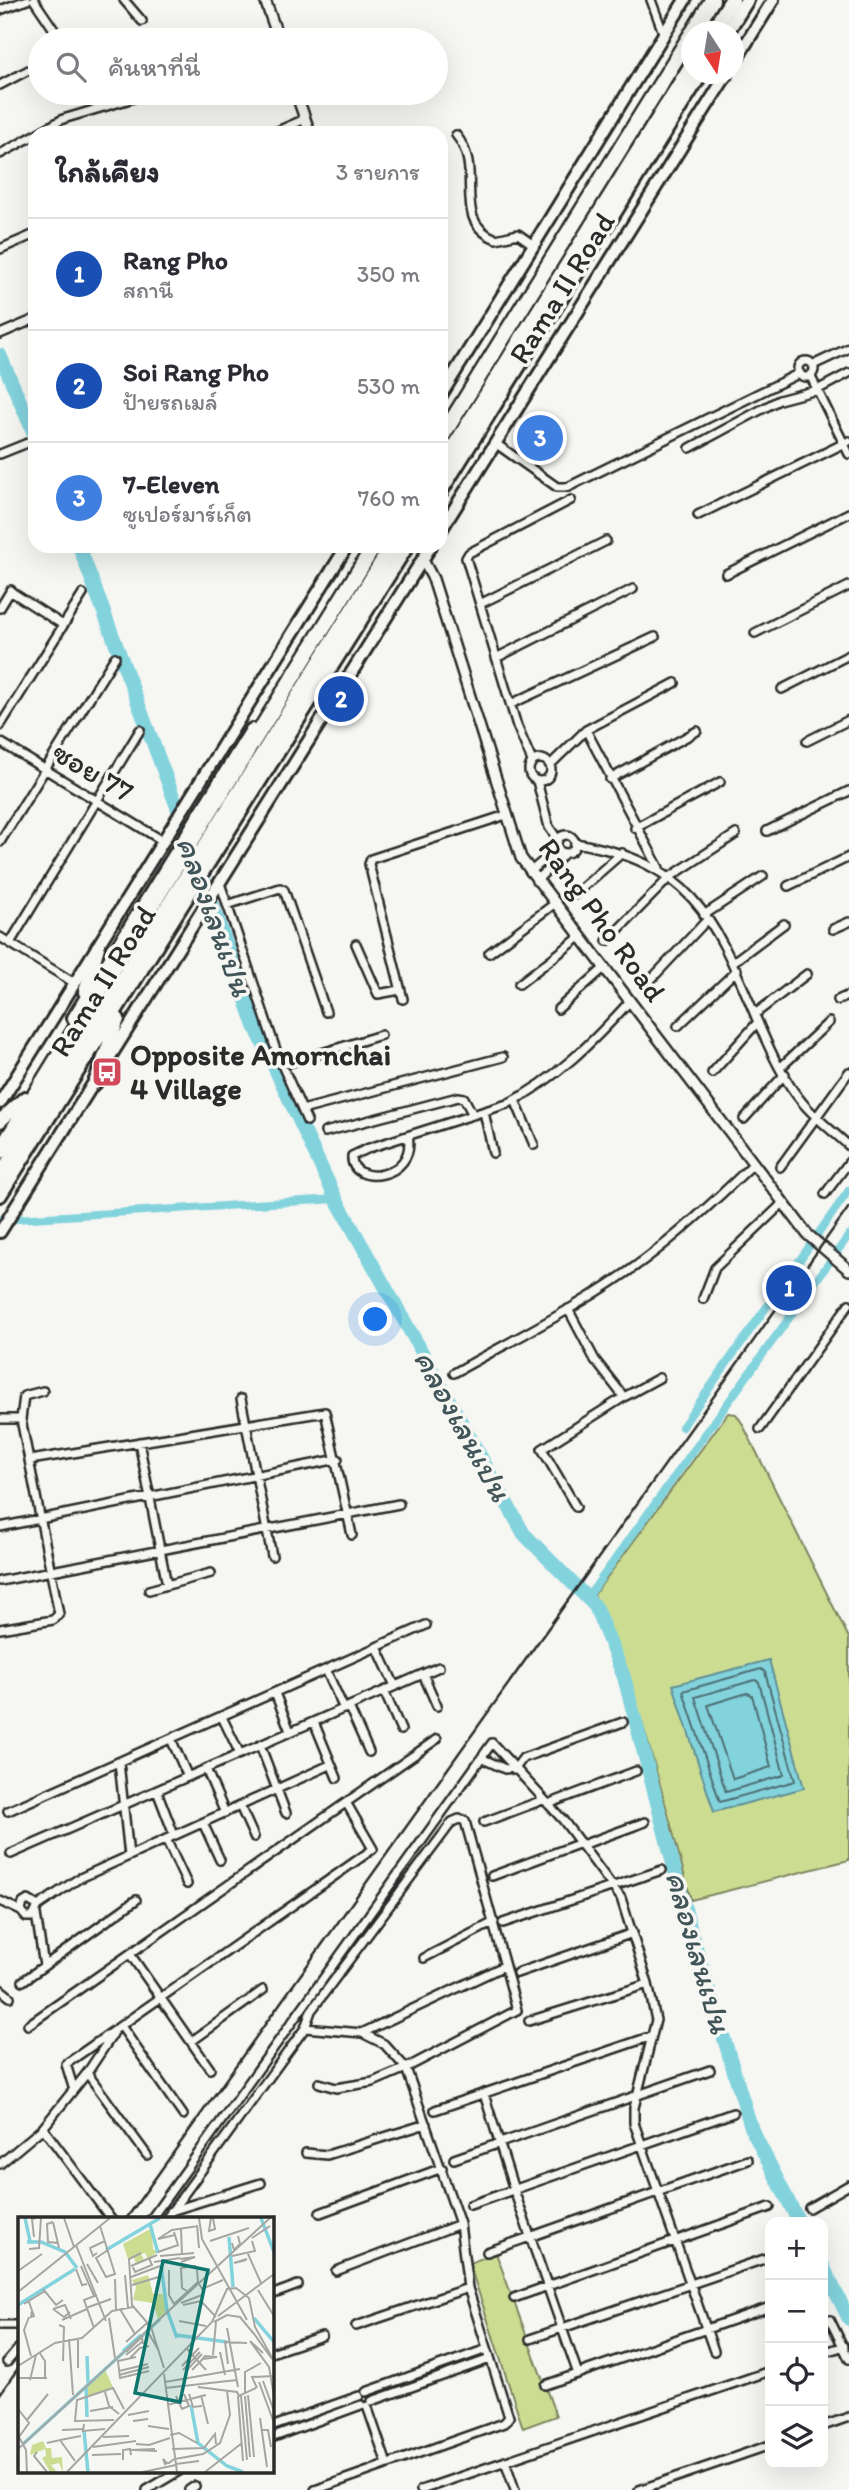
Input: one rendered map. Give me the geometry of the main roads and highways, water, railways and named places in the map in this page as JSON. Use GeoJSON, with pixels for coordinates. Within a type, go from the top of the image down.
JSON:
{"type":"FeatureCollection","features":[{"type":"Feature","properties":{"kind":"highway"},"geometry":{"type":"LineString","coordinates":[[699,21],[711,0]]}},
{"type":"Feature","properties":{"kind":"highway","name":"Rama II Road"},"geometry":{"type":"LineString","coordinates":[[448,419],[711,0]]}},
{"type":"Feature","properties":{"kind":"highway"},"geometry":{"type":"LineString","coordinates":[[719,21],[732,0]]}},
{"type":"Feature","properties":{"kind":"highway"},"geometry":{"type":"LineString","coordinates":[[734,21],[747,0]]}},
{"type":"Feature","properties":{"kind":"highway"},"geometry":{"type":"LineString","coordinates":[[448,427],[681,50]]}},
{"type":"Feature","properties":{"kind":"highway"},"geometry":{"type":"LineString","coordinates":[[448,457],[681,81]]}},
{"type":"Feature","properties":{"kind":"highway","name":"Rama II Road"},"geometry":{"type":"LineString","coordinates":[[448,480],[695,84]]}},
{"type":"Feature","properties":{"kind":"highway","name":"Rama II Road"},"geometry":{"type":"LineString","coordinates":[[0,1139],[181,843],[364,553]]}},
{"type":"Feature","properties":{"kind":"highway"},"geometry":{"type":"LineString","coordinates":[[0,1151],[370,553]]}},
{"type":"Feature","properties":{"kind":"highway"},"geometry":{"type":"LineString","coordinates":[[0,1177],[388,553]]}},
{"type":"Feature","properties":{"kind":"highway","name":"Rama II Road"},"geometry":{"type":"LineString","coordinates":[[0,1195],[403,553]]}},
{"type":"Feature","properties":{"kind":"highway"},"geometry":{"type":"LineString","coordinates":[[95,1083],[114,1027],[174,918]]}},
{"type":"Feature","properties":{"kind":"highway"},"geometry":{"type":"LineString","coordinates":[[80,1009],[98,947]]}},
{"type":"Feature","properties":{"kind":"highway"},"geometry":{"type":"LineString","coordinates":[[0,1121],[25,1098]]}},
{"type":"Feature","properties":{"kind":"main road","name":"Rama II Road"},"geometry":{"type":"LineString","coordinates":[[448,384],[685,0]]}},
{"type":"Feature","properties":{"kind":"main road"},"geometry":{"type":"LineString","coordinates":[[744,46],[773,0]]}},
{"type":"Feature","properties":{"kind":"main road","name":"Rama II Road"},"geometry":{"type":"LineString","coordinates":[[448,519],[721,84]]}},
{"type":"Feature","properties":{"kind":"main road","name":"Rama II Road"},"geometry":{"type":"LineString","coordinates":[[0,1103],[343,553]]}},
{"type":"Feature","properties":{"kind":"main road","name":"Rama II Road"},"geometry":{"type":"LineString","coordinates":[[0,1232],[427,553]]}},
{"type":"Feature","properties":{"kind":"water"},"geometry":{"type":"Polygon","coordinates":[[[769,1660],[804,1788],[714,1812],[673,1685],[769,1660]]]}},
{"type":"Feature","properties":{"kind":"waterway","name":"คลองเลนเปน"},"geometry":{"type":"LineString","coordinates":[[0,355],[28,420]]}},
{"type":"Feature","properties":{"kind":"waterway","name":"คลองเลนเปน"},"geometry":{"type":"LineString","coordinates":[[82,553],[191,844]]}},
{"type":"Feature","properties":{"kind":"waterway","name":"คลองเลนเปน"},"geometry":{"type":"LineString","coordinates":[[198,863],[255,1026],[336,1199],[524,1534],[595,1606],[624,1677],[690,1928],[752,2130],[796,2217]]}},
{"type":"Feature","properties":{"kind":"waterway"},"geometry":{"type":"LineString","coordinates":[[682,1427],[849,1190]]}},
{"type":"Feature","properties":{"kind":"waterway"},"geometry":{"type":"LineString","coordinates":[[0,1220],[336,1199]]}},
{"type":"Feature","properties":{"kind":"waterway"},"geometry":{"type":"LineString","coordinates":[[587,1598],[849,1235]]}},
{"type":"Feature","properties":{"kind":"waterway","name":"คลองเลนเปน"},"geometry":{"type":"LineString","coordinates":[[828,2276],[849,2319]]}},
{"type":"Feature","properties":{"kind":"railway"},"geometry":{"type":"LineString","coordinates":[[127,2217],[849,1207]]}},
{"type":"Feature","properties":{"kind":"railway"},"geometry":{"type":"LineString","coordinates":[[0,2394],[18,2368]]}},
{"type":"Feature","properties":{"kind":"place","name":"7-Eleven"},"geometry":{"type":"Point","coordinates":[540,438]}},
{"type":"Feature","properties":{"kind":"place","name":"Soi Rang Pho"},"geometry":{"type":"Point","coordinates":[341,699]}},
{"type":"Feature","properties":{"kind":"place","name":"Opposite Amornchai 4 Village"},"geometry":{"type":"Point","coordinates":[107,1072]}},
{"type":"Feature","properties":{"kind":"place","name":"Rang Pho"},"geometry":{"type":"Point","coordinates":[789,1288]}}]}
